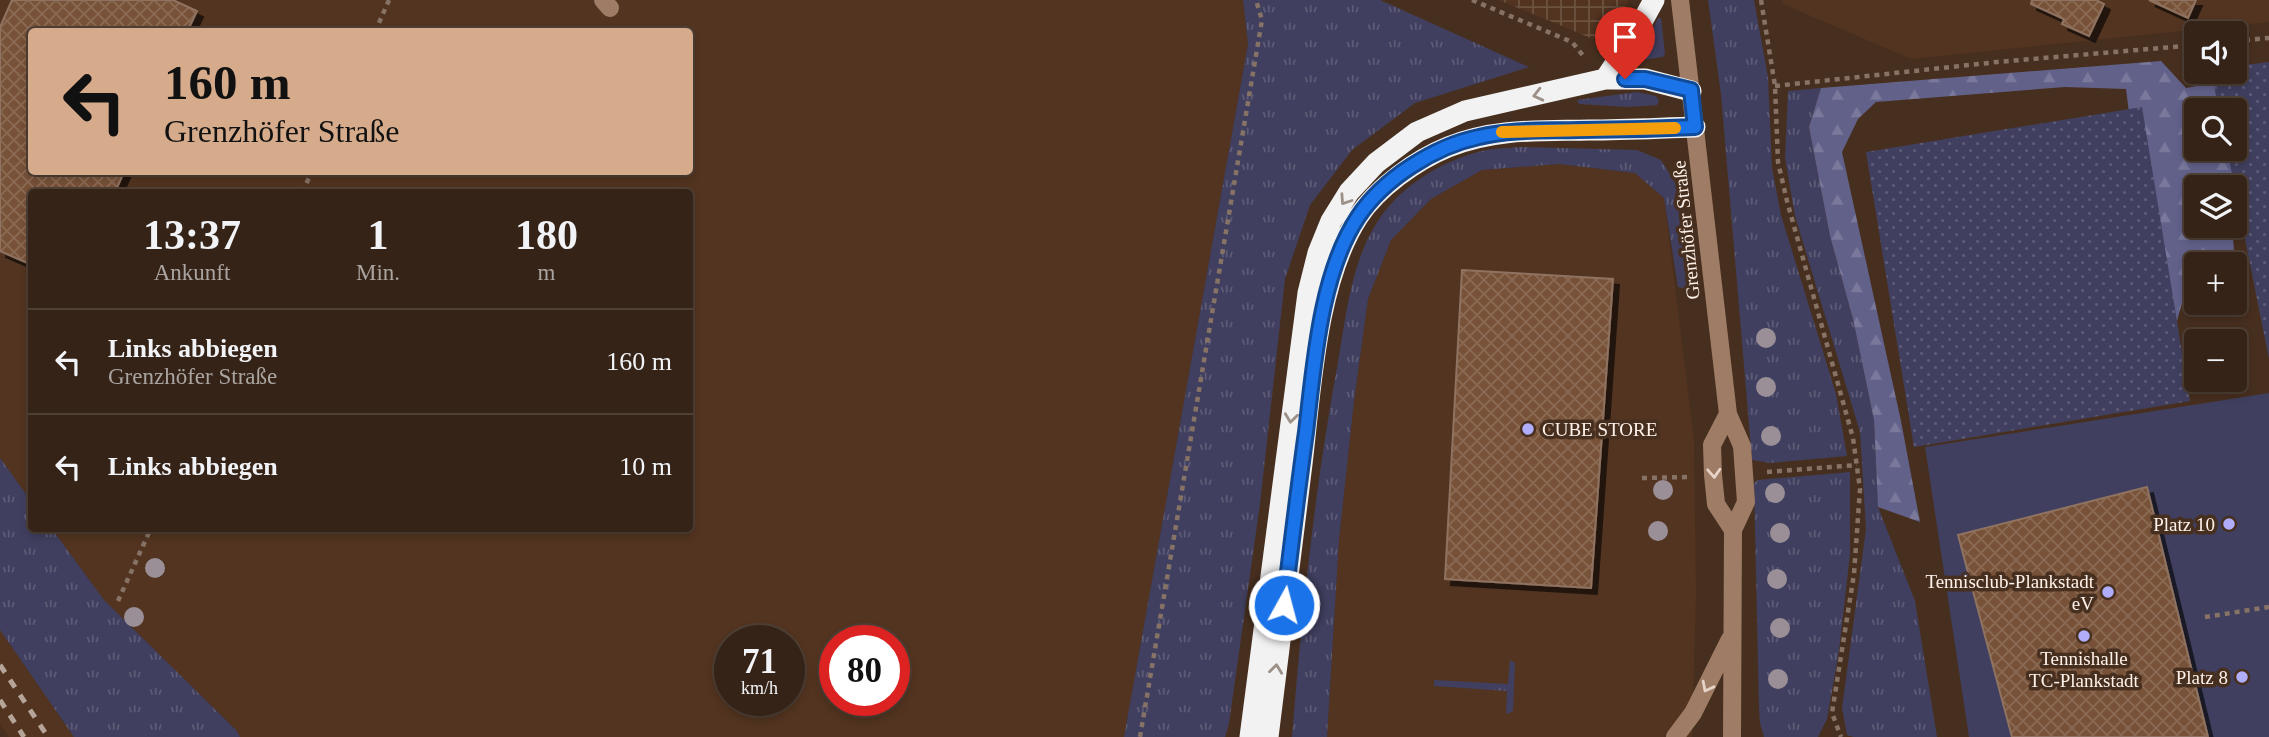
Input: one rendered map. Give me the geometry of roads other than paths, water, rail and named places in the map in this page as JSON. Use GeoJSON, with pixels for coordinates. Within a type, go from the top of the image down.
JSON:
{"type":"FeatureCollection","features":[{"type":"Feature","properties":{"kind":"highway"},"geometry":{"type":"LineString","coordinates":[[1605,79],[1654,0]]}},
{"type":"Feature","properties":{"kind":"highway"},"geometry":{"type":"LineString","coordinates":[[1250,737],[1308,293],[1318,253],[1331,221],[1349,192],[1376,163],[1417,132],[1465,111],[1605,79],[1645,79],[1691,90]]}},
{"type":"Feature","properties":{"kind":"highway"},"geometry":{"type":"LineString","coordinates":[[1268,737],[1323,310],[1338,258],[1358,217],[1387,184],[1415,164],[1476,137],[1510,131],[1695,127]]}},
{"type":"Feature","properties":{"kind":"street","name":"Grenzhöfer Straße"},"geometry":{"type":"LineString","coordinates":[[1680,0],[1728,414],[1742,446],[1746,502],[1734,530],[1732,737]]}},
{"type":"Feature","properties":{"kind":"street"},"geometry":{"type":"LineString","coordinates":[[1728,414],[1712,445],[1713,475],[1716,504],[1734,530]]}},
{"type":"Feature","properties":{"kind":"street"},"geometry":{"type":"LineString","coordinates":[[1675,737],[1693,713],[1734,633]]}},
{"type":"Feature","properties":{"kind":"railway"},"geometry":{"type":"LineString","coordinates":[[0,665],[48,737]]}},
{"type":"Feature","properties":{"kind":"railway"},"geometry":{"type":"LineString","coordinates":[[0,700],[24,737]]}},
{"type":"Feature","properties":{"kind":"place","name":"CUBE STORE"},"geometry":{"type":"Point","coordinates":[1528,429]}},
{"type":"Feature","properties":{"kind":"place","name":"Platz 10"},"geometry":{"type":"Point","coordinates":[2229,524]}},
{"type":"Feature","properties":{"kind":"place","name":"Tennisclub-Plankstadt eV"},"geometry":{"type":"Point","coordinates":[2108,592]}},
{"type":"Feature","properties":{"kind":"place","name":"Tennishalle TC-Plankstadt"},"geometry":{"type":"Point","coordinates":[2084,636]}},
{"type":"Feature","properties":{"kind":"place","name":"Platz 8"},"geometry":{"type":"Point","coordinates":[2242,677]}}]}
